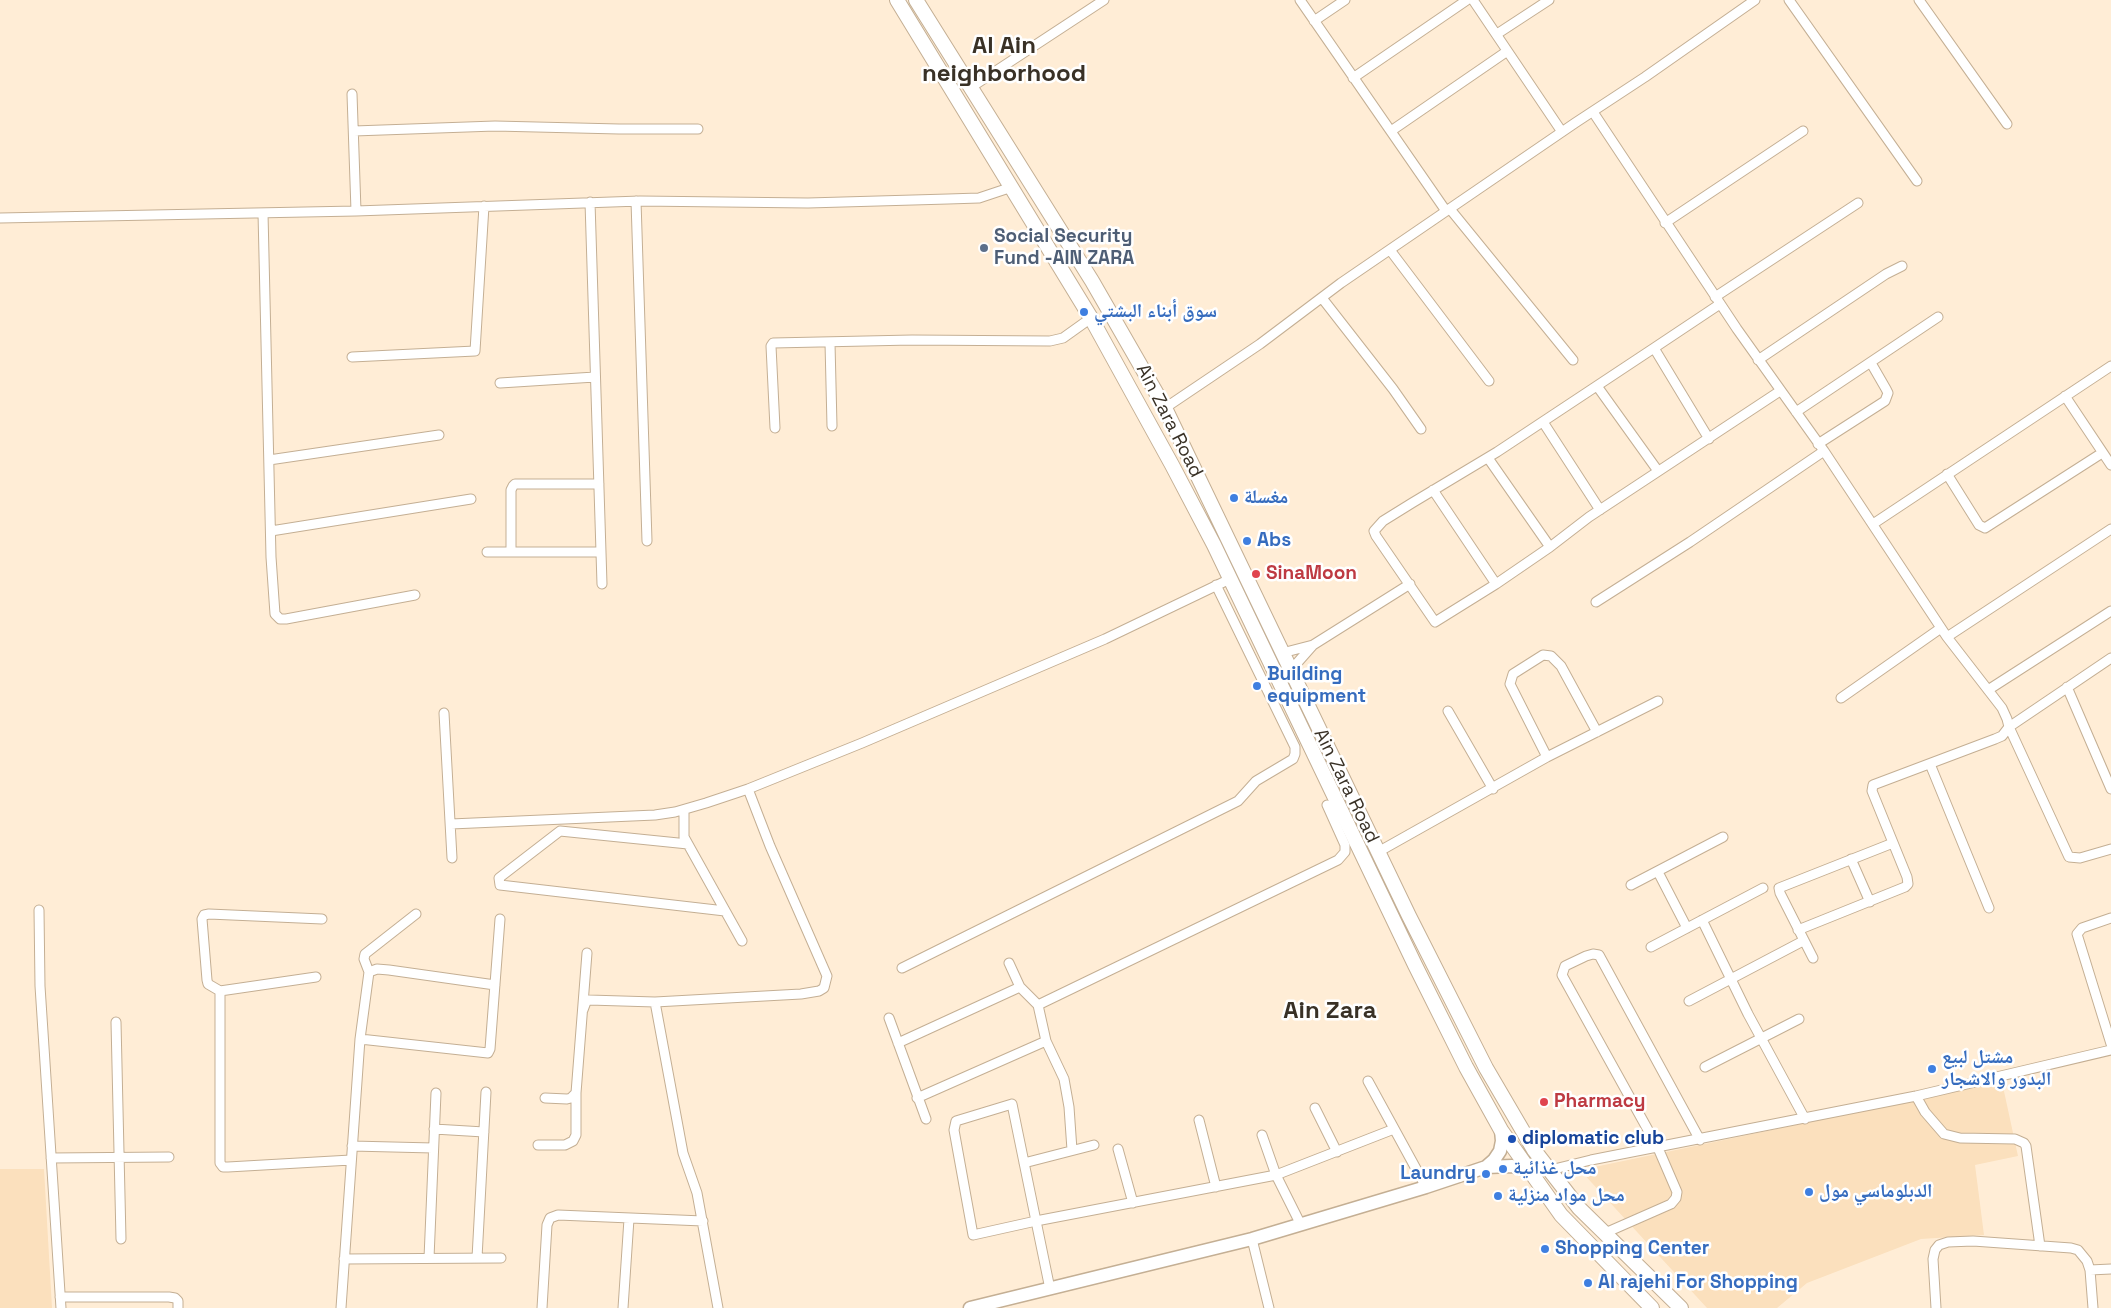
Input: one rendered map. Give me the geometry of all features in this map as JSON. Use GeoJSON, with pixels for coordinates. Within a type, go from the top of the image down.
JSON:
{"type":"FeatureCollection","features":[{"type":"Feature","properties":{"kind":"main road","name":"Ain Zara Road"},"geometry":{"type":"LineString","coordinates":[[897,0],[1091,318],[1172,465],[1230,579],[1415,965],[1466,1067],[1501,1130],[1561,1215],[1652,1308]]}},
{"type":"Feature","properties":{"kind":"main road","name":"Ain Zara Road"},"geometry":{"type":"LineString","coordinates":[[916,0],[1092,281],[1165,408],[1378,852],[1486,1068],[1534,1150],[1579,1208],[1681,1308]]}},
{"type":"Feature","properties":{"kind":"main road"},"geometry":{"type":"LineString","coordinates":[[1486,1167],[1500,1151],[1502,1141],[1501,1130]]}},
{"type":"Feature","properties":{"kind":"main road"},"geometry":{"type":"LineString","coordinates":[[970,1308],[1252,1239],[1486,1167],[1512,1166],[1529,1171]]}},
{"type":"Feature","properties":{"kind":"street"},"geometry":{"type":"LineString","coordinates":[[1300,0],[1353,78],[1448,210],[1573,360]]}},
{"type":"Feature","properties":{"kind":"street"},"geometry":{"type":"LineString","coordinates":[[1314,22],[1345,0]]}},
{"type":"Feature","properties":{"kind":"street"},"geometry":{"type":"LineString","coordinates":[[1353,78],[1467,0]]}},
{"type":"Feature","properties":{"kind":"street"},"geometry":{"type":"LineString","coordinates":[[1473,0],[1497,34],[1506,52],[1562,132]]}},
{"type":"Feature","properties":{"kind":"street"},"geometry":{"type":"LineString","coordinates":[[1497,34],[1549,0]]}},
{"type":"Feature","properties":{"kind":"street"},"geometry":{"type":"LineString","coordinates":[[1165,408],[1260,344],[1390,250],[1755,0]]}},
{"type":"Feature","properties":{"kind":"street"},"geometry":{"type":"LineString","coordinates":[[1789,0],[1916,181]]}},
{"type":"Feature","properties":{"kind":"street"},"geometry":{"type":"LineString","coordinates":[[1918,0],[2007,124]]}},
{"type":"Feature","properties":{"kind":"street"},"geometry":{"type":"LineString","coordinates":[[970,88],[1101,1]]}},
{"type":"Feature","properties":{"kind":"street"},"geometry":{"type":"LineString","coordinates":[[1391,131],[1506,52]]}},
{"type":"Feature","properties":{"kind":"street"},"geometry":{"type":"LineString","coordinates":[[352,94],[356,211]]}},
{"type":"Feature","properties":{"kind":"street"},"geometry":{"type":"LineString","coordinates":[[1593,112],[1665,223],[1758,360],[1821,447],[1941,628],[2002,708],[2069,857],[2080,858],[2111,849]]}},
{"type":"Feature","properties":{"kind":"street"},"geometry":{"type":"LineString","coordinates":[[354,132],[495,126],[698,129]]}},
{"type":"Feature","properties":{"kind":"street"},"geometry":{"type":"LineString","coordinates":[[1665,223],[1803,131]]}},
{"type":"Feature","properties":{"kind":"street"},"geometry":{"type":"LineString","coordinates":[[0,218],[356,211],[636,201],[808,203],[948,199],[979,198],[1012,187]]}},
{"type":"Feature","properties":{"kind":"street"},"geometry":{"type":"LineString","coordinates":[[636,201],[646,542]]}},
{"type":"Feature","properties":{"kind":"street"},"geometry":{"type":"LineString","coordinates":[[590,202],[602,584]]}},
{"type":"Feature","properties":{"kind":"street"},"geometry":{"type":"LineString","coordinates":[[1780,391],[1600,510],[1496,584],[1434,622],[1374,531],[1383,521],[1488,458],[1654,348],[1858,203]]}},
{"type":"Feature","properties":{"kind":"street"},"geometry":{"type":"LineString","coordinates":[[352,356],[475,351],[484,206]]}},
{"type":"Feature","properties":{"kind":"street"},"geometry":{"type":"LineString","coordinates":[[263,213],[268,460],[275,614],[280,619],[415,595]]}},
{"type":"Feature","properties":{"kind":"street"},"geometry":{"type":"LineString","coordinates":[[1390,250],[1489,381]]}},
{"type":"Feature","properties":{"kind":"street"},"geometry":{"type":"LineString","coordinates":[[1758,360],[1886,274],[1902,266]]}},
{"type":"Feature","properties":{"kind":"street"},"geometry":{"type":"LineString","coordinates":[[1322,298],[1393,389],[1421,429]]}},
{"type":"Feature","properties":{"kind":"street"},"geometry":{"type":"LineString","coordinates":[[1796,412],[1938,317]]}},
{"type":"Feature","properties":{"kind":"street"},"geometry":{"type":"LineString","coordinates":[[775,428],[771,346],[778,343],[912,340],[1050,341],[1063,338],[1091,318]]}},
{"type":"Feature","properties":{"kind":"street"},"geometry":{"type":"LineString","coordinates":[[830,343],[832,426]]}},
{"type":"Feature","properties":{"kind":"street"},"geometry":{"type":"LineString","coordinates":[[1654,348],[1709,439]]}},
{"type":"Feature","properties":{"kind":"street"},"geometry":{"type":"LineString","coordinates":[[1596,602],[1690,542],[1885,401],[1888,393],[1871,363]]}},
{"type":"Feature","properties":{"kind":"street"},"geometry":{"type":"LineString","coordinates":[[1873,524],[2111,366]]}},
{"type":"Feature","properties":{"kind":"street"},"geometry":{"type":"LineString","coordinates":[[500,383],[595,377]]}},
{"type":"Feature","properties":{"kind":"street"},"geometry":{"type":"LineString","coordinates":[[1597,386],[1658,471]]}},
{"type":"Feature","properties":{"kind":"street"},"geometry":{"type":"LineString","coordinates":[[2064,396],[2111,465]]}},
{"type":"Feature","properties":{"kind":"street"},"geometry":{"type":"LineString","coordinates":[[1543,422],[1600,510]]}},
{"type":"Feature","properties":{"kind":"street"},"geometry":{"type":"LineString","coordinates":[[268,460],[439,436]]}},
{"type":"Feature","properties":{"kind":"street"},"geometry":{"type":"LineString","coordinates":[[1948,474],[1979,524],[1985,528],[2102,453]]}},
{"type":"Feature","properties":{"kind":"street"},"geometry":{"type":"LineString","coordinates":[[1488,458],[1550,547]]}},
{"type":"Feature","properties":{"kind":"street"},"geometry":{"type":"LineString","coordinates":[[511,552],[511,490],[515,484],[599,484]]}},
{"type":"Feature","properties":{"kind":"street"},"geometry":{"type":"LineString","coordinates":[[1433,490],[1496,584]]}},
{"type":"Feature","properties":{"kind":"street"},"geometry":{"type":"LineString","coordinates":[[271,531],[471,499]]}},
{"type":"Feature","properties":{"kind":"street"},"geometry":{"type":"LineString","coordinates":[[1948,637],[2111,529]]}},
{"type":"Feature","properties":{"kind":"street"},"geometry":{"type":"LineString","coordinates":[[487,552],[601,552]]}},
{"type":"Feature","properties":{"kind":"street"},"geometry":{"type":"LineString","coordinates":[[451,824],[655,815],[684,810],[748,789],[862,743],[1087,646],[1230,579]]}},
{"type":"Feature","properties":{"kind":"street"},"geometry":{"type":"LineString","coordinates":[[1290,671],[1313,645],[1410,584]]}},
{"type":"Feature","properties":{"kind":"street"},"geometry":{"type":"LineString","coordinates":[[902,968],[1238,801],[1256,781],[1293,760],[1295,747],[1216,585]]}},
{"type":"Feature","properties":{"kind":"street"},"geometry":{"type":"LineString","coordinates":[[1988,690],[2111,610]]}},
{"type":"Feature","properties":{"kind":"street"},"geometry":{"type":"LineString","coordinates":[[1841,698],[1941,628]]}},
{"type":"Feature","properties":{"kind":"street"},"geometry":{"type":"LineString","coordinates":[[1282,653],[1313,645]]}},
{"type":"Feature","properties":{"kind":"street"},"geometry":{"type":"LineString","coordinates":[[1547,757],[1510,684],[1513,674],[1543,655],[1551,656],[1560,666],[1597,732]]}},
{"type":"Feature","properties":{"kind":"street"},"geometry":{"type":"LineString","coordinates":[[1798,930],[1870,902],[1908,884],[1907,877],[1872,791],[1873,785],[2002,736],[2009,727],[2111,658]]}},
{"type":"Feature","properties":{"kind":"street"},"geometry":{"type":"LineString","coordinates":[[2067,688],[2111,789]]}},
{"type":"Feature","properties":{"kind":"street"},"geometry":{"type":"LineString","coordinates":[[1378,852],[1547,757],[1658,701]]}},
{"type":"Feature","properties":{"kind":"street"},"geometry":{"type":"LineString","coordinates":[[1448,711],[1493,789]]}},
{"type":"Feature","properties":{"kind":"street"},"geometry":{"type":"LineString","coordinates":[[444,713],[452,858]]}},
{"type":"Feature","properties":{"kind":"street"},"geometry":{"type":"LineString","coordinates":[[1930,764],[1989,908]]}},
{"type":"Feature","properties":{"kind":"street"},"geometry":{"type":"LineString","coordinates":[[583,1010],[586,1002],[589,1000],[655,1002],[801,994],[819,991],[824,988],[827,976],[770,846],[748,789]]}},
{"type":"Feature","properties":{"kind":"street"},"geometry":{"type":"LineString","coordinates":[[1038,1005],[1338,860],[1343,855],[1345,845],[1327,805]]}},
{"type":"Feature","properties":{"kind":"street"},"geometry":{"type":"LineString","coordinates":[[684,810],[684,837],[742,942]]}},
{"type":"Feature","properties":{"kind":"street"},"geometry":{"type":"LineString","coordinates":[[688,844],[560,831],[499,878],[500,885],[725,911]]}},
{"type":"Feature","properties":{"kind":"street"},"geometry":{"type":"LineString","coordinates":[[1631,885],[1723,837]]}},
{"type":"Feature","properties":{"kind":"street"},"geometry":{"type":"LineString","coordinates":[[1812,958],[1779,888],[1893,842]]}},
{"type":"Feature","properties":{"kind":"street"},"geometry":{"type":"LineString","coordinates":[[1851,859],[1870,902]]}},
{"type":"Feature","properties":{"kind":"street"},"geometry":{"type":"LineString","coordinates":[[1658,872],[1687,928]]}},
{"type":"Feature","properties":{"kind":"street"},"geometry":{"type":"LineString","coordinates":[[1651,947],[1762,888]]}},
{"type":"Feature","properties":{"kind":"street"},"geometry":{"type":"LineString","coordinates":[[39,910],[40,986],[61,1308]]}},
{"type":"Feature","properties":{"kind":"street"},"geometry":{"type":"LineString","coordinates":[[341,1308],[360,1039],[369,972],[364,959],[365,954],[416,914]]}},
{"type":"Feature","properties":{"kind":"street"},"geometry":{"type":"LineString","coordinates":[[316,977],[220,991],[208,984],[207,980],[202,919],[204,915],[322,919]]}},
{"type":"Feature","properties":{"kind":"street"},"geometry":{"type":"LineString","coordinates":[[2111,918],[2082,928],[2077,934],[2111,1044]]}},
{"type":"Feature","properties":{"kind":"street"},"geometry":{"type":"LineString","coordinates":[[360,1039],[488,1052],[490,1050],[500,919]]}},
{"type":"Feature","properties":{"kind":"street"},"geometry":{"type":"LineString","coordinates":[[1702,920],[1761,1038],[1805,1119]]}},
{"type":"Feature","properties":{"kind":"street"},"geometry":{"type":"LineString","coordinates":[[1688,1001],[1803,941]]}},
{"type":"Feature","properties":{"kind":"street"},"geometry":{"type":"LineString","coordinates":[[538,1145],[565,1145],[573,1141],[576,1135],[576,1093],[587,953]]}},
{"type":"Feature","properties":{"kind":"street"},"geometry":{"type":"LineString","coordinates":[[1604,1233],[1674,1201],[1677,1195],[1658,1148],[1562,975],[1564,966],[1586,956],[1599,955],[1700,1140]]}},
{"type":"Feature","properties":{"kind":"street"},"geometry":{"type":"LineString","coordinates":[[1008,963],[1020,987],[1038,1005],[1046,1041],[1067,1088],[1072,1150]]}},
{"type":"Feature","properties":{"kind":"street"},"geometry":{"type":"LineString","coordinates":[[369,972],[389,970],[495,985]]}},
{"type":"Feature","properties":{"kind":"street"},"geometry":{"type":"LineString","coordinates":[[898,1043],[1020,987]]}},
{"type":"Feature","properties":{"kind":"street"},"geometry":{"type":"LineString","coordinates":[[220,991],[220,1163],[223,1167],[351,1160]]}},
{"type":"Feature","properties":{"kind":"street"},"geometry":{"type":"LineString","coordinates":[[655,1002],[684,1153],[703,1221],[718,1308]]}},
{"type":"Feature","properties":{"kind":"street"},"geometry":{"type":"LineString","coordinates":[[889,1018],[926,1119]]}},
{"type":"Feature","properties":{"kind":"street"},"geometry":{"type":"LineString","coordinates":[[1705,1067],[1799,1019]]}},
{"type":"Feature","properties":{"kind":"street"},"geometry":{"type":"LineString","coordinates":[[116,1022],[121,1239]]}},
{"type":"Feature","properties":{"kind":"street"},"geometry":{"type":"LineString","coordinates":[[917,1098],[1046,1041]]}},
{"type":"Feature","properties":{"kind":"street"},"geometry":{"type":"LineString","coordinates":[[1550,1170],[1591,1160],[1916,1096],[2111,1050]]}},
{"type":"Feature","properties":{"kind":"street"},"geometry":{"type":"LineString","coordinates":[[1368,1081],[1426,1187]]}},
{"type":"Feature","properties":{"kind":"street"},"geometry":{"type":"LineString","coordinates":[[478,1258],[486,1092]]}},
{"type":"Feature","properties":{"kind":"street"},"geometry":{"type":"LineString","coordinates":[[429,1258],[436,1093]]}},
{"type":"Feature","properties":{"kind":"street"},"geometry":{"type":"LineString","coordinates":[[545,1098],[567,1099],[576,1093]]}},
{"type":"Feature","properties":{"kind":"street"},"geometry":{"type":"LineString","coordinates":[[1916,1096],[1944,1134],[1960,1138],[2015,1139],[2024,1142],[2040,1246]]}},
{"type":"Feature","properties":{"kind":"street"},"geometry":{"type":"LineString","coordinates":[[1050,1289],[1036,1221],[1024,1163],[1012,1104],[956,1121],[954,1130],[972,1235],[1036,1221],[1276,1175],[1394,1129]]}},
{"type":"Feature","properties":{"kind":"street"},"geometry":{"type":"LineString","coordinates":[[1315,1108],[1337,1152]]}},
{"type":"Feature","properties":{"kind":"street"},"geometry":{"type":"LineString","coordinates":[[1199,1120],[1216,1186]]}},
{"type":"Feature","properties":{"kind":"street"},"geometry":{"type":"LineString","coordinates":[[434,1129],[484,1132]]}},
{"type":"Feature","properties":{"kind":"street"},"geometry":{"type":"LineString","coordinates":[[1262,1135],[1276,1175],[1301,1225]]}},
{"type":"Feature","properties":{"kind":"street"},"geometry":{"type":"LineString","coordinates":[[1024,1163],[1094,1145]]}},
{"type":"Feature","properties":{"kind":"street"},"geometry":{"type":"LineString","coordinates":[[352,1146],[433,1148]]}},
{"type":"Feature","properties":{"kind":"street"},"geometry":{"type":"LineString","coordinates":[[1118,1149],[1133,1203]]}},
{"type":"Feature","properties":{"kind":"street"},"geometry":{"type":"LineString","coordinates":[[51,1158],[168,1157]]}},
{"type":"Feature","properties":{"kind":"street"},"geometry":{"type":"LineString","coordinates":[[542,1308],[546,1225],[550,1218],[558,1214],[703,1221]]}},
{"type":"Feature","properties":{"kind":"street"},"geometry":{"type":"LineString","coordinates":[[623,1308],[630,1218]]}},
{"type":"Feature","properties":{"kind":"street"},"geometry":{"type":"LineString","coordinates":[[1252,1239],[1269,1308]]}},
{"type":"Feature","properties":{"kind":"street"},"geometry":{"type":"LineString","coordinates":[[1936,1308],[1932,1259],[1934,1250],[1939,1245],[1948,1242],[2040,1246],[2078,1250],[2087,1261],[2090,1270],[2093,1308]]}},
{"type":"Feature","properties":{"kind":"street"},"geometry":{"type":"LineString","coordinates":[[344,1259],[501,1258]]}},
{"type":"Feature","properties":{"kind":"street"},"geometry":{"type":"LineString","coordinates":[[2090,1270],[2111,1269]]}},
{"type":"Feature","properties":{"kind":"street"},"geometry":{"type":"LineString","coordinates":[[60,1298],[169,1297],[175,1298],[178,1301],[178,1308]]}},
{"type":"Feature","properties":{"kind":"shaded area"},"geometry":{"type":"Polygon","coordinates":[[[2002,1082],[2018,1156],[1975,1165],[1984,1235],[1921,1239],[1807,1283],[1777,1308],[1707,1308],[1580,1170],[2002,1082]]]}},
{"type":"Feature","properties":{"kind":"shaded area"},"geometry":{"type":"Polygon","coordinates":[[[0,1169],[44,1169],[52,1308],[0,1308],[0,1169]]]}},
{"type":"Feature","properties":{"kind":"place","name":"Social Security Fund -AIN ZARA"},"geometry":{"type":"Point","coordinates":[984,248]}},
{"type":"Feature","properties":{"kind":"place","name":"سوق أبناء البشتي"},"geometry":{"type":"Point","coordinates":[1084,312]}},
{"type":"Feature","properties":{"kind":"place","name":"مغسلة"},"geometry":{"type":"Point","coordinates":[1234,498]}},
{"type":"Feature","properties":{"kind":"place","name":"Abs"},"geometry":{"type":"Point","coordinates":[1247,541]}},
{"type":"Feature","properties":{"kind":"place","name":"SinaMoon"},"geometry":{"type":"Point","coordinates":[1256,574]}},
{"type":"Feature","properties":{"kind":"place","name":"Building equipment"},"geometry":{"type":"Point","coordinates":[1257,686]}},
{"type":"Feature","properties":{"kind":"place","name":"مشتل لبيع البدور والاشجار"},"geometry":{"type":"Point","coordinates":[1932,1069]}},
{"type":"Feature","properties":{"kind":"place","name":"Pharmacy"},"geometry":{"type":"Point","coordinates":[1544,1102]}},
{"type":"Feature","properties":{"kind":"place","name":"diplomatic club"},"geometry":{"type":"Point","coordinates":[1512,1139]}},
{"type":"Feature","properties":{"kind":"place","name":"محل غذائية"},"geometry":{"type":"Point","coordinates":[1503,1169]}},
{"type":"Feature","properties":{"kind":"place","name":"Laundry"},"geometry":{"type":"Point","coordinates":[1486,1174]}},
{"type":"Feature","properties":{"kind":"place","name":"الدبلوماسي مول"},"geometry":{"type":"Point","coordinates":[1809,1192]}},
{"type":"Feature","properties":{"kind":"place","name":"محل مواد منزلية"},"geometry":{"type":"Point","coordinates":[1498,1196]}},
{"type":"Feature","properties":{"kind":"place","name":"Shopping Center"},"geometry":{"type":"Point","coordinates":[1545,1249]}},
{"type":"Feature","properties":{"kind":"place","name":"Al rajehi For Shopping"},"geometry":{"type":"Point","coordinates":[1588,1283]}},
{"type":"Feature","properties":{"kind":"district","name":"Al Ain neighborhood"},"geometry":{"type":"Point","coordinates":[1004,60]}},
{"type":"Feature","properties":{"kind":"district","name":"Ain Zara"},"geometry":{"type":"Point","coordinates":[1330,1011]}}]}
